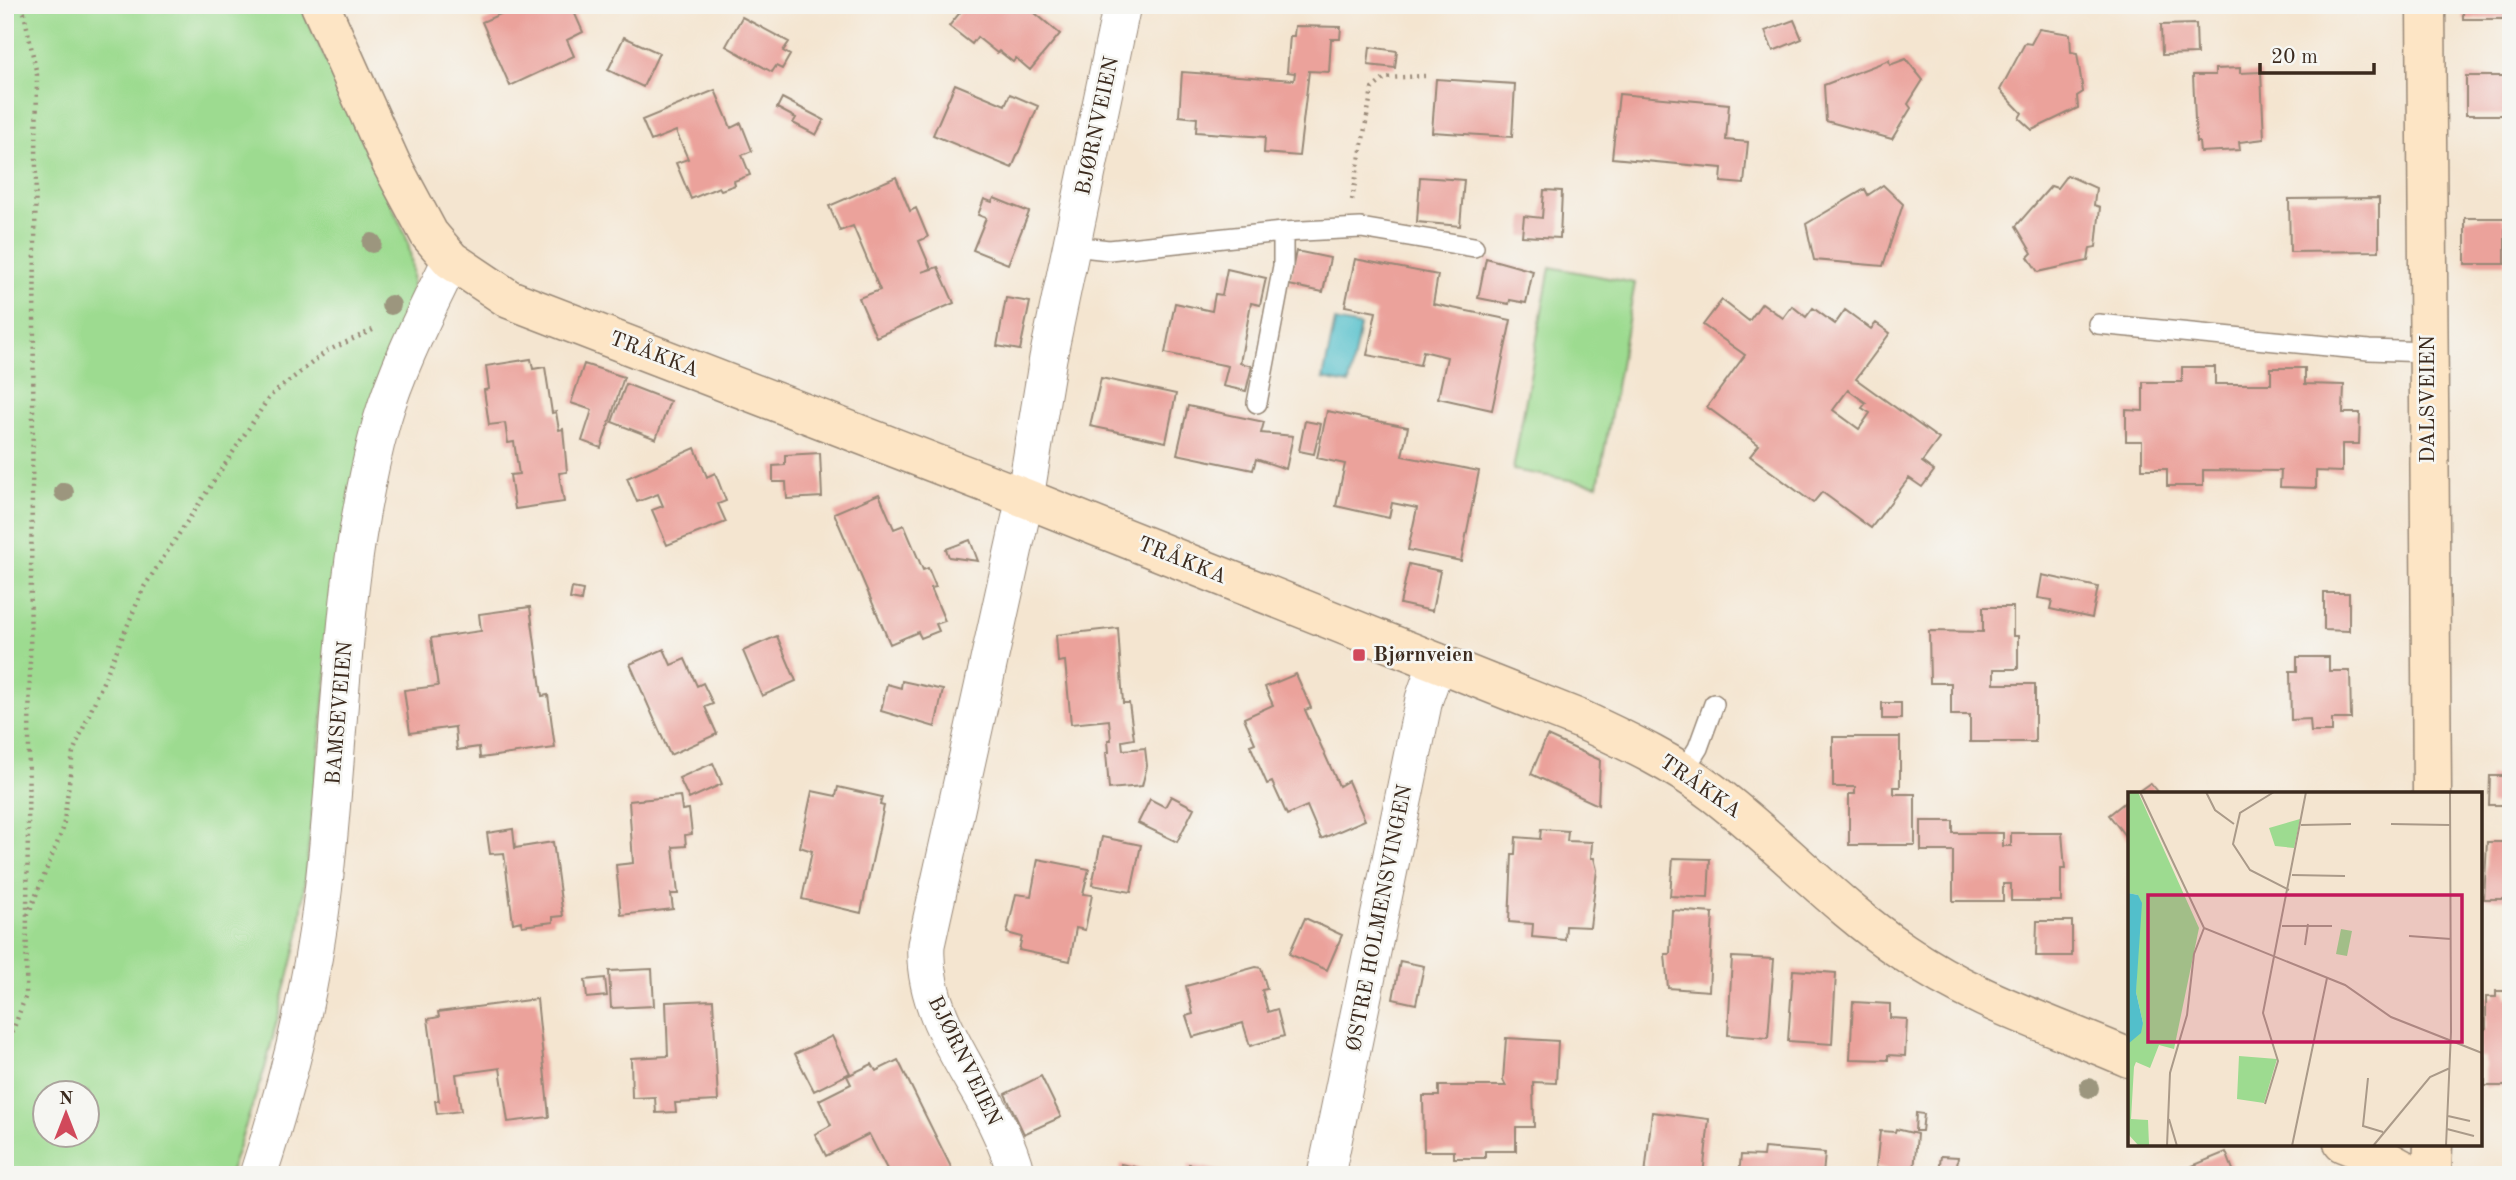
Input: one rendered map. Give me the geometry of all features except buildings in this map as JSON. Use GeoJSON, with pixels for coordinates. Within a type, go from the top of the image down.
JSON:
{"type":"FeatureCollection","features":[{"type":"Feature","properties":{"kind":"street","name":"TRÅKKA"},"geometry":{"type":"LineString","coordinates":[[320,5],[396,173],[440,247],[509,299],[1025,498],[1582,720],[1683,772],[1755,827],[1865,924],[1904,953],[1990,1000],[2128,1058]]}},
{"type":"Feature","properties":{"kind":"street","name":"BJØRNVEIEN"},"geometry":{"type":"LineString","coordinates":[[1016,1175],[1005,1142],[931,997],[925,965],[926,945],[1025,498],[1045,370],[1122,5]]}},
{"type":"Feature","properties":{"kind":"street","name":"DALSVEIEN"},"geometry":{"type":"LineString","coordinates":[[2426,5],[2432,792]]}},
{"type":"Feature","properties":{"kind":"street","name":"BAMSEVEIEN"},"geometry":{"type":"LineString","coordinates":[[258,1175],[274,1126],[314,963],[350,602],[369,471],[387,406],[429,305],[440,247]]}},
{"type":"Feature","properties":{"kind":"street","name":"ØSTRE HOLMENSVINGEN"},"geometry":{"type":"LineString","coordinates":[[1326,1175],[1424,699],[1437,662]]}},
{"type":"Feature","properties":{"kind":"street"},"geometry":{"type":"LineString","coordinates":[[2348,1145],[2384,1159],[2413,1175]]}},
{"type":"Feature","properties":{"kind":"street"},"geometry":{"type":"LineString","coordinates":[[2432,1175],[2433,1145]]}},
{"type":"Feature","properties":{"kind":"lane"},"geometry":{"type":"LineString","coordinates":[[1073,246],[1110,250],[1348,228],[1382,231],[1474,247]]}},
{"type":"Feature","properties":{"kind":"lane"},"geometry":{"type":"LineString","coordinates":[[1257,403],[1283,266],[1283,232]]}},
{"type":"Feature","properties":{"kind":"lane"},"geometry":{"type":"LineString","coordinates":[[2098,324],[2370,350],[2428,352]]}},
{"type":"Feature","properties":{"kind":"lane"},"geometry":{"type":"LineString","coordinates":[[1683,772],[1698,748],[1714,704]]}},
{"type":"Feature","properties":{"kind":"path"},"geometry":{"type":"LineString","coordinates":[[5,1052],[26,995],[37,75],[24,13],[18,5]]}},
{"type":"Feature","properties":{"kind":"path"},"geometry":{"type":"LineString","coordinates":[[1348,228],[1372,89],[1385,78],[1424,76]]}},
{"type":"Feature","properties":{"kind":"path"},"geometry":{"type":"LineString","coordinates":[[26,919],[63,828],[73,752],[144,587],[270,396],[327,351],[429,305]]}},
{"type":"Feature","properties":{"kind":"green space"},"geometry":{"type":"Polygon","coordinates":[[[5,5],[301,5],[406,236],[411,255],[408,312],[342,539],[299,935],[265,1068],[229,1175],[5,1175],[5,5]]]}},
{"type":"Feature","properties":{"kind":"green space"},"geometry":{"type":"Polygon","coordinates":[[[1550,267],[1635,283],[1598,485],[1513,470],[1550,267]]]}},
{"type":"Feature","properties":{"kind":"water"},"geometry":{"type":"Polygon","coordinates":[[[1335,321],[1360,326],[1349,384],[1323,379],[1335,321]]]}},
{"type":"Feature","properties":{"kind":"place","name":"Bjørnveien"},"geometry":{"type":"Point","coordinates":[1359,655]}}]}
